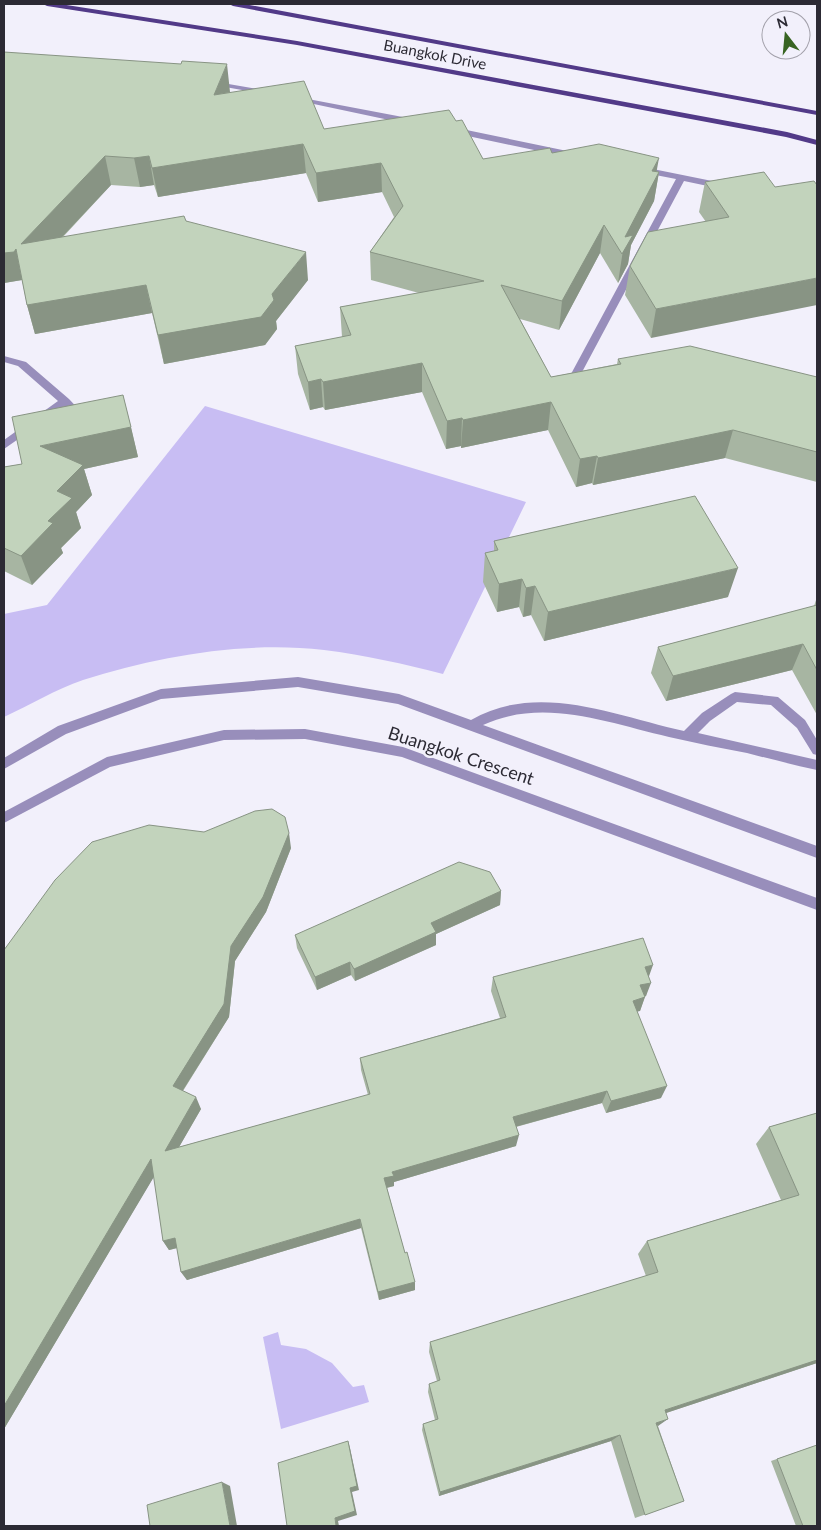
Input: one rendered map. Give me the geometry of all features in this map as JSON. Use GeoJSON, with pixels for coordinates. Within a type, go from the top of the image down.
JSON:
{"type":"FeatureCollection","features":[{"type":"Feature","properties":{"kind":"main road","name":"Buangkok Drive"},"geometry":{"type":"LineString","coordinates":[[47,4],[306,45],[787,135],[817,143]]}},
{"type":"Feature","properties":{"kind":"main road","name":"Buangkok Drive"},"geometry":{"type":"LineString","coordinates":[[233,4],[817,113]]}},
{"type":"Feature","properties":{"kind":"street"},"geometry":{"type":"LineString","coordinates":[[202,81],[270,94]]}},
{"type":"Feature","properties":{"kind":"street"},"geometry":{"type":"LineString","coordinates":[[289,97],[420,124]]}},
{"type":"Feature","properties":{"kind":"street"},"geometry":{"type":"LineString","coordinates":[[439,128],[584,158]]}},
{"type":"Feature","properties":{"kind":"street"},"geometry":{"type":"LineString","coordinates":[[632,168],[730,188]]}},
{"type":"Feature","properties":{"kind":"street"},"geometry":{"type":"LineString","coordinates":[[576,374],[681,178]]}},
{"type":"Feature","properties":{"kind":"street"},"geometry":{"type":"LineString","coordinates":[[4,359],[22,364],[66,401],[86,426]]}},
{"type":"Feature","properties":{"kind":"street"},"geometry":{"type":"LineString","coordinates":[[4,445],[66,401]]}},
{"type":"Feature","properties":{"kind":"street","name":"Buangkok Crescent"},"geometry":{"type":"LineString","coordinates":[[4,764],[62,730],[161,694],[298,682],[399,699],[817,852]]}},
{"type":"Feature","properties":{"kind":"street"},"geometry":{"type":"LineString","coordinates":[[687,736],[706,717],[736,697],[774,700],[801,724],[817,750]]}},
{"type":"Feature","properties":{"kind":"street"},"geometry":{"type":"LineString","coordinates":[[471,726],[503,712],[548,707],[611,717],[687,736],[817,764]]}},
{"type":"Feature","properties":{"kind":"street","name":"Buangkok Crescent"},"geometry":{"type":"LineString","coordinates":[[4,818],[107,762],[224,735],[305,734],[403,752],[817,904]]}},
{"type":"Feature","properties":{"kind":"shaded area"},"geometry":{"type":"Polygon","coordinates":[[[205,406],[526,502],[443,674],[384,660],[324,650],[294,648],[233,649],[172,658],[112,671],[53,692],[4,717],[4,614],[47,605],[205,406]]]}},
{"type":"Feature","properties":{"kind":"shaded area"},"geometry":{"type":"Polygon","coordinates":[[[278,1332],[281,1345],[306,1349],[332,1363],[353,1387],[364,1385],[369,1402],[281,1429],[263,1337],[278,1332]]]}},
{"type":"Feature","properties":{"kind":"building"},"geometry":{"type":"Polygon","coordinates":[[[4,52],[181,64],[182,61],[227,64],[214,95],[304,81],[324,129],[449,110],[456,121],[462,120],[483,159],[550,148],[552,153],[599,144],[659,158],[652,171],[659,172],[625,237],[633,235],[622,254],[604,225],[562,301],[501,285],[551,377],[621,364],[618,359],[690,346],[817,377],[817,452],[733,430],[598,458],[597,456],[580,459],[551,402],[463,420],[462,418],[447,421],[422,363],[323,382],[321,379],[308,382],[295,346],[351,335],[340,307],[484,281],[370,252],[403,206],[381,163],[316,173],[303,144],[152,168],[149,156],[134,158],[105,156],[21,244],[184,216],[186,221],[306,252],[272,294],[274,300],[261,317],[158,335],[146,285],[27,305],[16,249],[14,252],[4,253],[4,52]]]}},
{"type":"Feature","properties":{"kind":"building"},"geometry":{"type":"Polygon","coordinates":[[[764,172],[775,187],[814,181],[817,185],[817,278],[656,309],[630,266],[648,232],[729,217],[705,182],[764,172]]]}},
{"type":"Feature","properties":{"kind":"building"},"geometry":{"type":"Polygon","coordinates":[[[123,395],[131,427],[40,446],[83,465],[57,491],[72,498],[48,521],[53,523],[21,556],[4,548],[4,467],[22,464],[12,417],[123,395]]]}},
{"type":"Feature","properties":{"kind":"building"},"geometry":{"type":"Polygon","coordinates":[[[695,496],[738,568],[548,612],[535,586],[526,588],[522,579],[499,584],[485,553],[498,550],[494,541],[695,496]]]}},
{"type":"Feature","properties":{"kind":"building"},"geometry":{"type":"Polygon","coordinates":[[[817,605],[817,670],[803,644],[673,676],[658,647],[817,605]]]}},
{"type":"Feature","properties":{"kind":"building"},"geometry":{"type":"Polygon","coordinates":[[[272,809],[285,817],[289,833],[263,897],[231,946],[224,1004],[173,1086],[196,1097],[165,1151],[370,1094],[360,1058],[506,1017],[493,977],[643,938],[653,965],[645,967],[651,983],[640,985],[645,997],[633,1001],[667,1086],[611,1101],[607,1091],[513,1117],[519,1135],[392,1172],[394,1176],[384,1178],[415,1282],[378,1292],[360,1219],[181,1272],[175,1238],[163,1241],[151,1159],[4,1406],[4,950],[55,880],[92,842],[149,825],[204,832],[255,811],[272,809]]]}},
{"type":"Feature","properties":{"kind":"building"},"geometry":{"type":"Polygon","coordinates":[[[459,862],[490,872],[501,891],[431,923],[436,932],[354,969],[350,962],[315,977],[295,935],[459,862]]]}},
{"type":"Feature","properties":{"kind":"building"},"geometry":{"type":"Polygon","coordinates":[[[817,1113],[817,1360],[665,1410],[668,1419],[656,1423],[684,1501],[645,1515],[620,1435],[440,1492],[423,1424],[438,1419],[429,1384],[440,1380],[430,1342],[658,1272],[647,1241],[799,1195],[769,1127],[817,1113]]]}},
{"type":"Feature","properties":{"kind":"building"},"geometry":{"type":"Polygon","coordinates":[[[348,1441],[357,1486],[350,1488],[355,1511],[335,1518],[336,1526],[287,1526],[278,1463],[348,1441]]]}},
{"type":"Feature","properties":{"kind":"building"},"geometry":{"type":"Polygon","coordinates":[[[817,1445],[817,1526],[803,1526],[777,1459],[817,1445]]]}},
{"type":"Feature","properties":{"kind":"building"},"geometry":{"type":"Polygon","coordinates":[[[222,1482],[230,1526],[150,1526],[147,1505],[222,1482]]]}}]}
